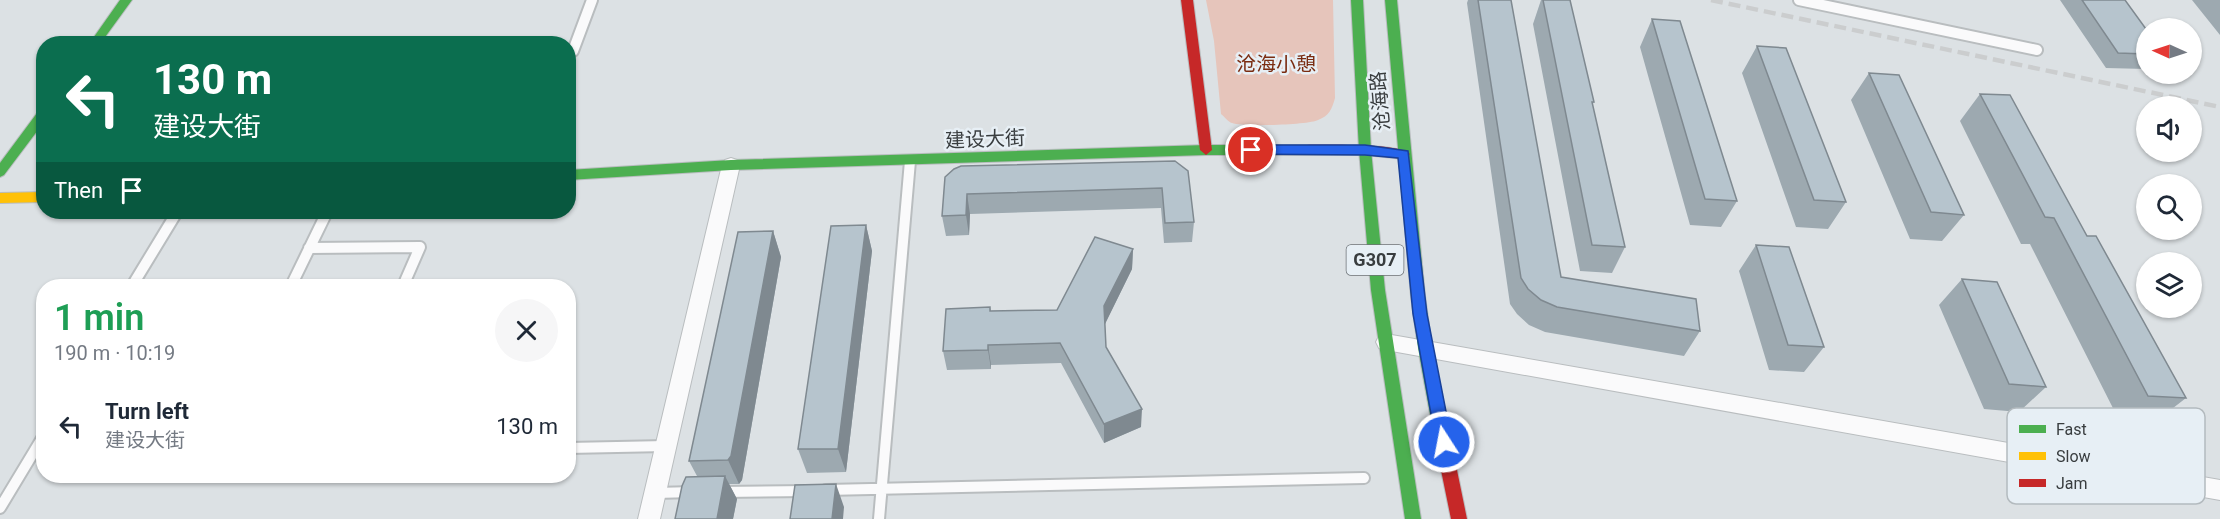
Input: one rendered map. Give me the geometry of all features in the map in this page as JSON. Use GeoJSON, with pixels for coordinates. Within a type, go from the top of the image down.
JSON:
{"type":"FeatureCollection","features":[{"type":"Feature","properties":{"kind":"main road"},"geometry":{"type":"LineString","coordinates":[[100,36],[126,0]]}},
{"type":"Feature","properties":{"kind":"main road"},"geometry":{"type":"LineString","coordinates":[[1187,0],[1206,150]]}},
{"type":"Feature","properties":{"kind":"main road","name":"沧海路"},"geometry":{"type":"LineString","coordinates":[[1357,0],[1365,150],[1386,342],[1413,519]]}},
{"type":"Feature","properties":{"kind":"main road","name":"沧海路"},"geometry":{"type":"LineString","coordinates":[[1390,0],[1425,348],[1459,519]]}},
{"type":"Feature","properties":{"kind":"main road"},"geometry":{"type":"LineString","coordinates":[[0,172],[36,123]]}},
{"type":"Feature","properties":{"kind":"main road","name":"建设大街"},"geometry":{"type":"LineString","coordinates":[[576,175],[731,165],[1206,150],[1365,150],[1404,154]]}},
{"type":"Feature","properties":{"kind":"main road"},"geometry":{"type":"LineString","coordinates":[[0,198],[36,197]]}},
{"type":"Feature","properties":{"kind":"street"},"geometry":{"type":"LineString","coordinates":[[649,519],[731,165]]}},
{"type":"Feature","properties":{"kind":"street"},"geometry":{"type":"LineString","coordinates":[[1386,342],[2007,451]]}},
{"type":"Feature","properties":{"kind":"street"},"geometry":{"type":"LineString","coordinates":[[2205,486],[2220,489]]}},
{"type":"Feature","properties":{"kind":"lane"},"geometry":{"type":"LineString","coordinates":[[576,43],[592,0]]}},
{"type":"Feature","properties":{"kind":"lane"},"geometry":{"type":"LineString","coordinates":[[1799,0],[2037,50]]}},
{"type":"Feature","properties":{"kind":"lane"},"geometry":{"type":"LineString","coordinates":[[879,519],[910,161]]}},
{"type":"Feature","properties":{"kind":"lane"},"geometry":{"type":"LineString","coordinates":[[136,279],[173,219]]}},
{"type":"Feature","properties":{"kind":"lane"},"geometry":{"type":"LineString","coordinates":[[294,279],[324,219]]}},
{"type":"Feature","properties":{"kind":"lane"},"geometry":{"type":"LineString","coordinates":[[309,248],[420,247],[406,279]]}},
{"type":"Feature","properties":{"kind":"lane"},"geometry":{"type":"LineString","coordinates":[[576,448],[666,446]]}},
{"type":"Feature","properties":{"kind":"lane"},"geometry":{"type":"LineString","coordinates":[[0,508],[36,453]]}},
{"type":"Feature","properties":{"kind":"lane"},"geometry":{"type":"LineString","coordinates":[[655,493],[882,490],[1364,478]]}},
{"type":"Feature","properties":{"kind":"green space","name":"沧海小憩"},"geometry":{"type":"Polygon","coordinates":[[[1206,0],[1333,0],[1335,98],[1327,114],[1312,122],[1289,124],[1248,125],[1228,121],[1221,114],[1214,41],[1206,0]]]}},
{"type":"Feature","properties":{"kind":"building"},"geometry":{"type":"Polygon","coordinates":[[[1478,0],[1511,0],[1561,277],[1696,299],[1700,331],[1557,307],[1541,300],[1528,289],[1521,278],[1478,0]]]}},
{"type":"Feature","properties":{"kind":"building"},"geometry":{"type":"Polygon","coordinates":[[[1543,0],[1570,0],[1625,247],[1592,245],[1543,0]]]}},
{"type":"Feature","properties":{"kind":"building"},"geometry":{"type":"Polygon","coordinates":[[[2082,0],[2125,0],[2138,18],[2136,18],[2136,54],[2118,53],[2082,0]]]}},
{"type":"Feature","properties":{"kind":"building"},"geometry":{"type":"Polygon","coordinates":[[[1652,19],[1680,21],[1737,201],[1705,199],[1652,19]]]}},
{"type":"Feature","properties":{"kind":"building"},"geometry":{"type":"Polygon","coordinates":[[[1757,46],[1786,48],[1846,202],[1814,200],[1757,46]]]}},
{"type":"Feature","properties":{"kind":"building"},"geometry":{"type":"Polygon","coordinates":[[[1869,73],[1899,75],[1964,215],[1931,212],[1869,73]]]}},
{"type":"Feature","properties":{"kind":"building"},"geometry":{"type":"Polygon","coordinates":[[[1980,94],[2010,95],[2087,236],[2096,236],[2136,308],[2136,318],[2142,318],[2186,398],[2148,396],[2054,218],[2045,217],[1980,94]]]}},
{"type":"Feature","properties":{"kind":"building"},"geometry":{"type":"Polygon","coordinates":[[[1175,161],[1188,171],[1194,222],[1165,223],[1162,188],[967,194],[966,215],[942,216],[945,177],[961,166],[1175,161]]]}},
{"type":"Feature","properties":{"kind":"building"},"geometry":{"type":"Polygon","coordinates":[[[866,225],[838,449],[798,449],[831,226],[866,225]]]}},
{"type":"Feature","properties":{"kind":"building"},"geometry":{"type":"Polygon","coordinates":[[[773,231],[731,456],[728,460],[689,461],[738,232],[773,231]]]}},
{"type":"Feature","properties":{"kind":"building"},"geometry":{"type":"Polygon","coordinates":[[[1095,237],[1133,249],[1104,306],[1106,347],[1142,409],[1104,424],[1060,343],[988,345],[988,350],[943,351],[946,309],[990,307],[990,311],[1057,310],[1095,237]]]}},
{"type":"Feature","properties":{"kind":"building"},"geometry":{"type":"Polygon","coordinates":[[[1756,245],[1789,247],[1824,347],[1788,345],[1756,245]]]}},
{"type":"Feature","properties":{"kind":"building"},"geometry":{"type":"Polygon","coordinates":[[[1962,279],[1997,282],[2046,387],[2009,384],[1962,279]]]}},
{"type":"Feature","properties":{"kind":"building"},"geometry":{"type":"Polygon","coordinates":[[[725,476],[717,519],[675,519],[686,477],[725,476]]]}},
{"type":"Feature","properties":{"kind":"building"},"geometry":{"type":"Polygon","coordinates":[[[836,484],[832,519],[790,519],[795,485],[836,484]]]}},
{"type":"Feature","properties":{"kind":"railway"},"geometry":{"type":"LineString","coordinates":[[1711,0],[2220,107]]}},
{"type":"Feature","properties":{"kind":"traffic: fast"},"geometry":{"type":"LineString","coordinates":[[100,36],[126,0]]}},
{"type":"Feature","properties":{"kind":"traffic: fast"},"geometry":{"type":"LineString","coordinates":[[1357,0],[1365,150],[1378,290],[1413,519]]}},
{"type":"Feature","properties":{"kind":"traffic: fast"},"geometry":{"type":"LineString","coordinates":[[1391,0],[1418,296],[1425,348],[1442,436]]}},
{"type":"Feature","properties":{"kind":"traffic: fast"},"geometry":{"type":"LineString","coordinates":[[0,172],[36,123]]}},
{"type":"Feature","properties":{"kind":"traffic: fast"},"geometry":{"type":"LineString","coordinates":[[576,175],[731,165],[1206,150],[1305,150]]}},
{"type":"Feature","properties":{"kind":"traffic: slow"},"geometry":{"type":"LineString","coordinates":[[0,198],[36,197]]}},
{"type":"Feature","properties":{"kind":"traffic: jam"},"geometry":{"type":"LineString","coordinates":[[1187,0],[1206,150]]}},
{"type":"Feature","properties":{"kind":"traffic: jam"},"geometry":{"type":"LineString","coordinates":[[1305,150],[1365,150],[1404,154]]}},
{"type":"Feature","properties":{"kind":"traffic: jam"},"geometry":{"type":"LineString","coordinates":[[1442,436],[1459,519]]}},
{"type":"Feature","properties":{"kind":"route"},"geometry":{"type":"LineString","coordinates":[[1251,150],[1365,150],[1404,154],[1420,314],[1444,442]]}}]}
